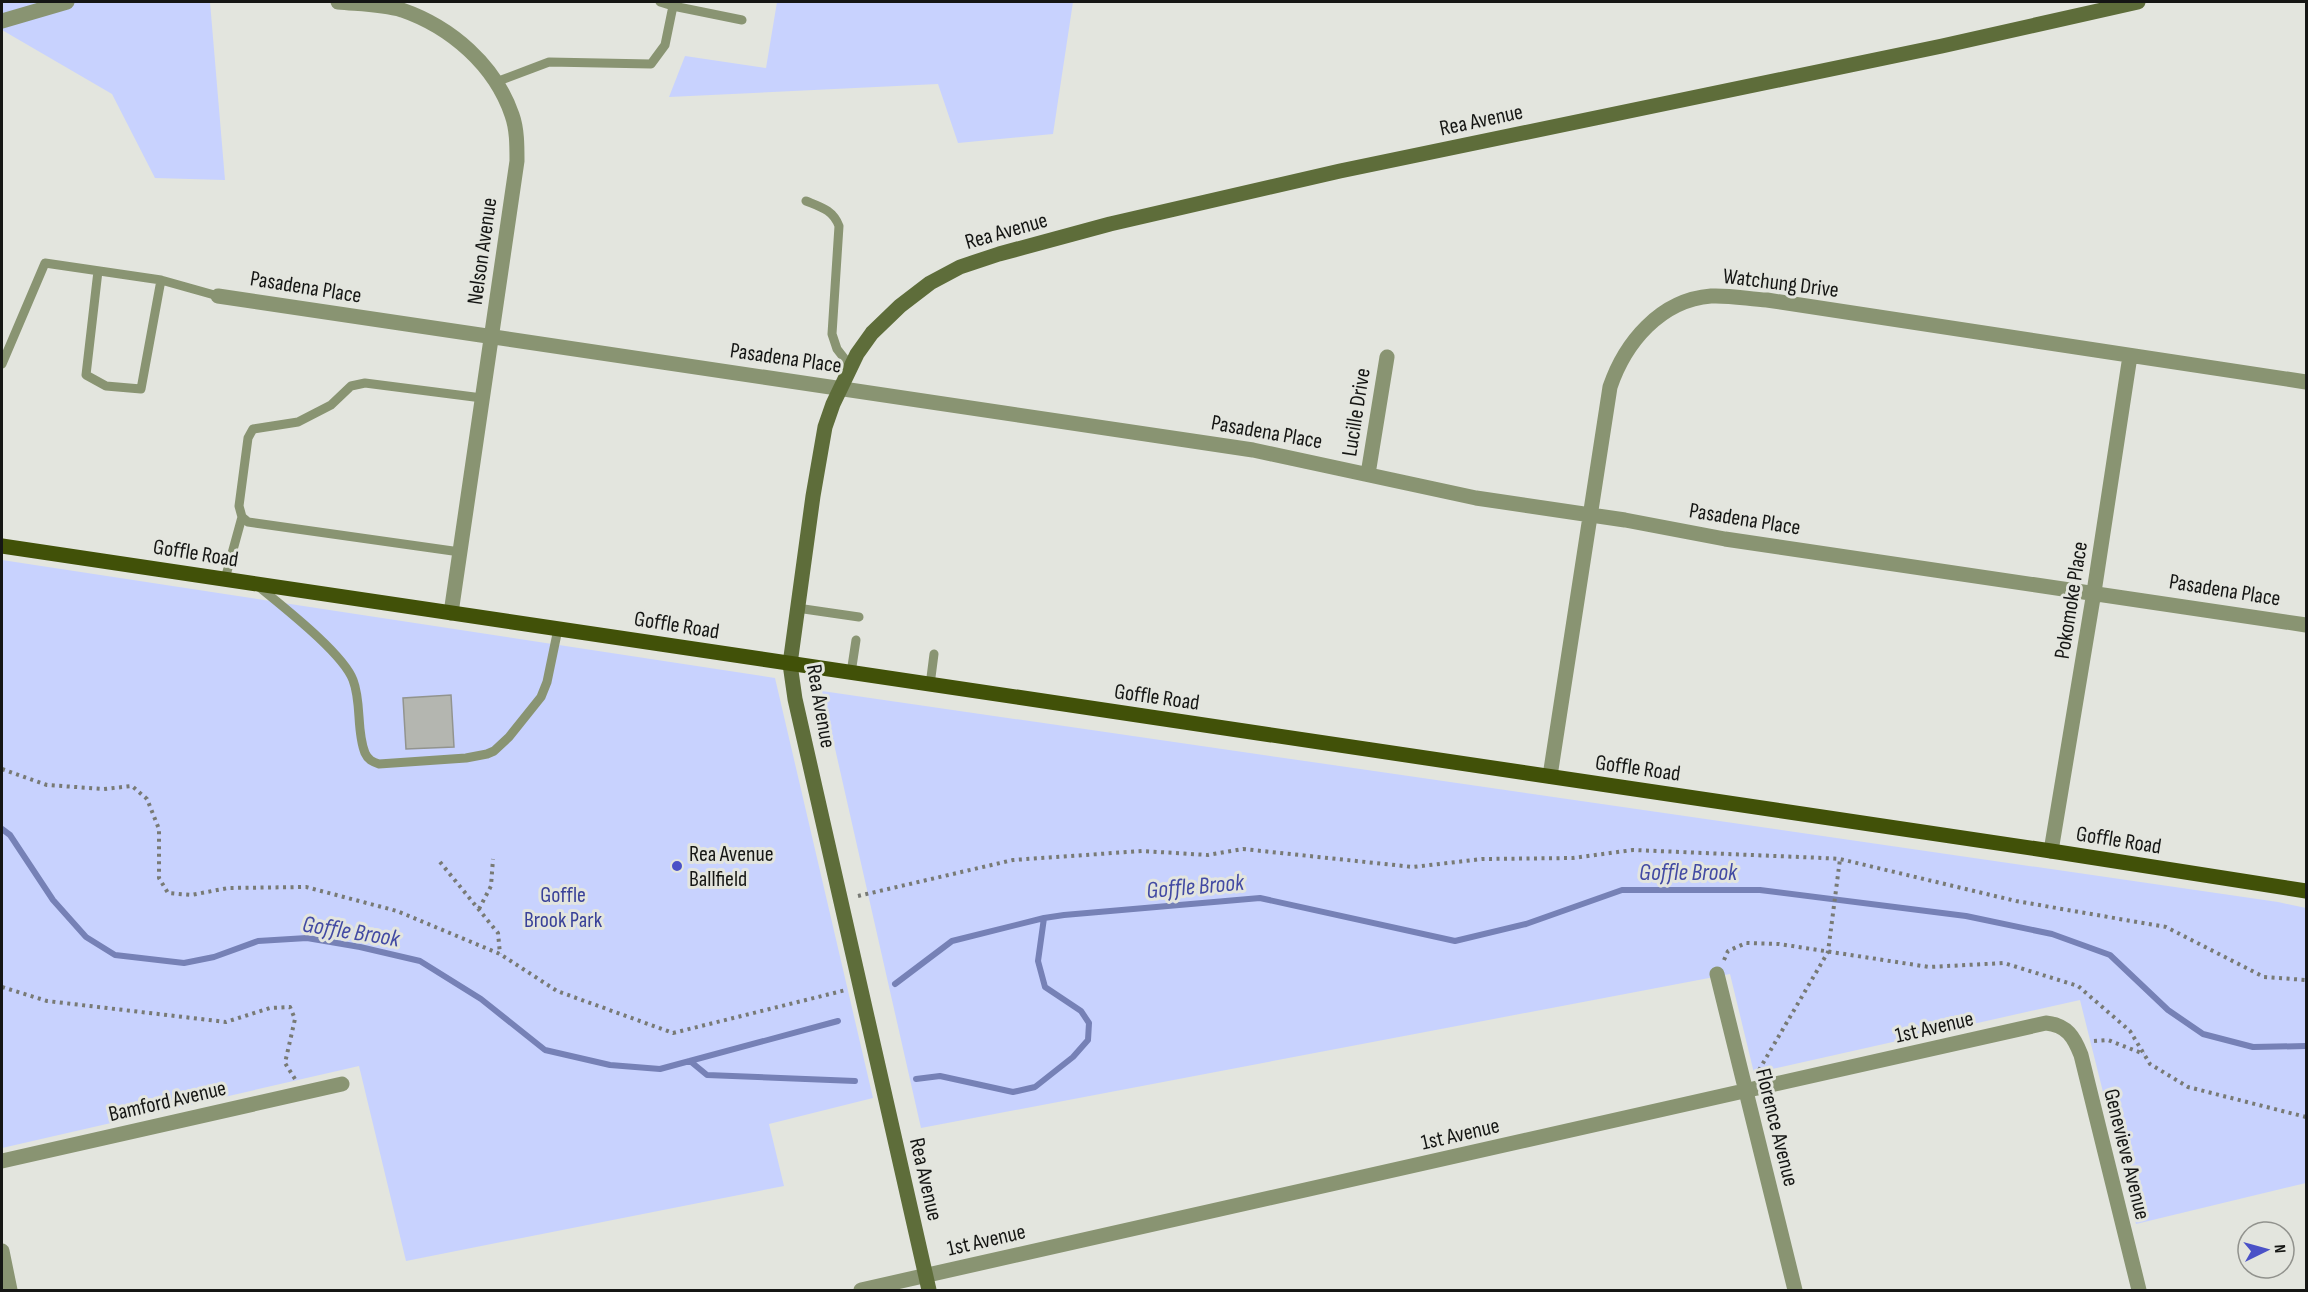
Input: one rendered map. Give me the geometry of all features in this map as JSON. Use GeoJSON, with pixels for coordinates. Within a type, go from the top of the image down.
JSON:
{"type":"FeatureCollection","features":[{"type":"Feature","properties":{"kind":"main road","name":"Goffle Road"},"geometry":{"type":"LineString","coordinates":[[2,546],[2307,891]]}},
{"type":"Feature","properties":{"kind":"street"},"geometry":{"type":"LineString","coordinates":[[2,21],[67,2]]}},
{"type":"Feature","properties":{"kind":"street","name":"Nelson Avenue"},"geometry":{"type":"LineString","coordinates":[[338,2],[400,10],[440,28],[465,46],[486,67],[513,116],[518,160],[451,613]]}},
{"type":"Feature","properties":{"kind":"street","name":"Rea Avenue"},"geometry":{"type":"LineString","coordinates":[[927,1283],[789,664],[825,427],[850,367],[872,333],[900,306],[930,283],[960,267],[1110,224],[1340,171],[1942,46],[2138,2]]}},
{"type":"Feature","properties":{"kind":"street","name":"Pasadena Place"},"geometry":{"type":"LineString","coordinates":[[218,296],[1253,450],[1476,498],[1725,539],[2307,625]]}},
{"type":"Feature","properties":{"kind":"street","name":"Watchung Drive"},"geometry":{"type":"LineString","coordinates":[[1550,776],[1605,415],[1616,370],[1625,352],[1644,328],[1674,308],[1692,300],[1712,296],[1767,300],[2307,382]]}},
{"type":"Feature","properties":{"kind":"street","name":"Pokomoke Place"},"geometry":{"type":"LineString","coordinates":[[2051,851],[2130,356]]}},
{"type":"Feature","properties":{"kind":"street","name":"Lucille Drive"},"geometry":{"type":"LineString","coordinates":[[1368,474],[1387,357]]}},
{"type":"Feature","properties":{"kind":"street","name":"Florence Avenue"},"geometry":{"type":"LineString","coordinates":[[1717,974],[1795,1290]]}},
{"type":"Feature","properties":{"kind":"street","name":"1st Avenue"},"geometry":{"type":"LineString","coordinates":[[861,1290],[927,1283],[2046,1023],[2057,1024],[2072,1036]]}},
{"type":"Feature","properties":{"kind":"street","name":"Genevieve Avenue"},"geometry":{"type":"LineString","coordinates":[[2072,1036],[2081,1055],[2139,1290]]}},
{"type":"Feature","properties":{"kind":"street","name":"Bamford Avenue"},"geometry":{"type":"LineString","coordinates":[[2,1161],[342,1084]]}},
{"type":"Feature","properties":{"kind":"street"},"geometry":{"type":"LineString","coordinates":[[2,1251],[10,1290]]}},
{"type":"Feature","properties":{"kind":"lane"},"geometry":{"type":"LineString","coordinates":[[660,2],[742,20]]}},
{"type":"Feature","properties":{"kind":"lane"},"geometry":{"type":"LineString","coordinates":[[496,82],[549,62],[651,64],[664,45],[673,6]]}},
{"type":"Feature","properties":{"kind":"lane"},"geometry":{"type":"LineString","coordinates":[[806,201],[828,209],[836,217],[839,225],[832,334],[837,349],[850,367]]}},
{"type":"Feature","properties":{"kind":"lane"},"geometry":{"type":"LineString","coordinates":[[2,364],[45,263],[161,280],[218,296]]}},
{"type":"Feature","properties":{"kind":"lane"},"geometry":{"type":"LineString","coordinates":[[98,271],[86,375],[106,386],[141,389],[161,280]]}},
{"type":"Feature","properties":{"kind":"lane"},"geometry":{"type":"LineString","coordinates":[[225,579],[242,517],[239,506],[248,438],[253,429],[298,422],[331,405],[351,387],[365,383],[483,398]]}},
{"type":"Feature","properties":{"kind":"lane"},"geometry":{"type":"LineString","coordinates":[[242,517],[248,522],[460,552]]}},
{"type":"Feature","properties":{"kind":"lane"},"geometry":{"type":"LineString","coordinates":[[256,584],[333,653],[348,670],[354,680],[358,698],[365,753],[372,762],[379,764],[423,762],[487,754],[509,737],[541,697],[547,682],[558,629]]}},
{"type":"Feature","properties":{"kind":"lane"},"geometry":{"type":"LineString","coordinates":[[797,608],[859,616]]}},
{"type":"Feature","properties":{"kind":"lane"},"geometry":{"type":"LineString","coordinates":[[851,673],[856,640]]}},
{"type":"Feature","properties":{"kind":"lane"},"geometry":{"type":"LineString","coordinates":[[930,685],[934,654]]}},
{"type":"Feature","properties":{"kind":"path"},"geometry":{"type":"LineString","coordinates":[[2,769],[47,785],[104,789],[132,786],[147,799],[159,829],[159,878],[168,892],[191,895],[228,888],[306,887],[397,911],[500,954],[557,992],[673,1033],[861,986]]}},
{"type":"Feature","properties":{"kind":"path"},"geometry":{"type":"LineString","coordinates":[[841,900],[1013,860],[1142,851],[1208,855],[1244,849],[1413,867],[1482,859],[1573,858],[1633,850],[1840,859],[2016,900],[2166,927],[2265,977],[2307,980]]}},
{"type":"Feature","properties":{"kind":"path"},"geometry":{"type":"LineString","coordinates":[[478,910],[491,886],[493,859]]}},
{"type":"Feature","properties":{"kind":"path"},"geometry":{"type":"LineString","coordinates":[[1746,1091],[1828,952],[1840,859]]}},
{"type":"Feature","properties":{"kind":"path"},"geometry":{"type":"LineString","coordinates":[[440,862],[498,933],[500,954]]}},
{"type":"Feature","properties":{"kind":"path"},"geometry":{"type":"LineString","coordinates":[[1717,974],[1728,951],[1746,943],[1779,944],[1929,968],[2004,963],[2078,986],[2130,1031],[2150,1064],[2188,1087],[2307,1118]]}},
{"type":"Feature","properties":{"kind":"path"},"geometry":{"type":"LineString","coordinates":[[2,987],[47,1001],[226,1022],[270,1008],[290,1007],[295,1019],[285,1064],[304,1093]]}},
{"type":"Feature","properties":{"kind":"path"},"geometry":{"type":"LineString","coordinates":[[2072,1036],[2108,1040],[2144,1054]]}},
{"type":"Feature","properties":{"kind":"green space"},"geometry":{"type":"Polygon","coordinates":[[[2,2],[210,2],[225,180],[155,178],[112,94],[2,30],[2,2]]]}},
{"type":"Feature","properties":{"kind":"green space"},"geometry":{"type":"Polygon","coordinates":[[[777,2],[1073,2],[1053,134],[958,143],[938,84],[669,97],[685,56],[766,68],[777,2]]]}},
{"type":"Feature","properties":{"kind":"green space","name":"Goffle Brook Park"},"geometry":{"type":"Polygon","coordinates":[[[2,560],[775,678],[873,1098],[769,1124],[784,1186],[406,1261],[359,1066],[2,1148],[2,560]]]}},
{"type":"Feature","properties":{"kind":"green space"},"geometry":{"type":"Polygon","coordinates":[[[822,691],[2278,902],[2306,908],[2306,1183],[2136,1224],[2080,1000],[1754,1073],[1730,974],[921,1128],[822,691]]]}},
{"type":"Feature","properties":{"kind":"building"},"geometry":{"type":"Polygon","coordinates":[[[451,695],[454,747],[406,749],[403,698],[451,695]]]}},
{"type":"Feature","properties":{"kind":"waterway","name":"Goffle Brook"},"geometry":{"type":"LineString","coordinates":[[2,829],[10,835],[53,900],[86,937],[115,955],[184,963],[214,957],[258,941],[307,938],[360,947],[420,961],[481,999],[545,1050],[610,1065],[660,1069],[838,1021]]}},
{"type":"Feature","properties":{"kind":"waterway","name":"Goffle Brook"},"geometry":{"type":"LineString","coordinates":[[895,984],[952,941],[1064,915],[1260,898],[1455,941],[1526,924],[1622,890],[1760,890],[1966,916],[2052,934],[2110,955],[2168,1010],[2203,1034],[2253,1047],[2306,1046]]}},
{"type":"Feature","properties":{"kind":"waterway","name":"Goffle Brook"},"geometry":{"type":"LineString","coordinates":[[916,1079],[940,1076],[1013,1092],[1035,1087],[1073,1057],[1088,1040],[1089,1023],[1081,1011],[1045,987],[1038,961],[1044,918]]}},
{"type":"Feature","properties":{"kind":"waterway","name":"Goffle Brook"},"geometry":{"type":"LineString","coordinates":[[690,1061],[707,1075],[855,1081]]}},
{"type":"Feature","properties":{"kind":"place","name":"Rea Avenue Ballfield"},"geometry":{"type":"Point","coordinates":[677,866]}}]}
